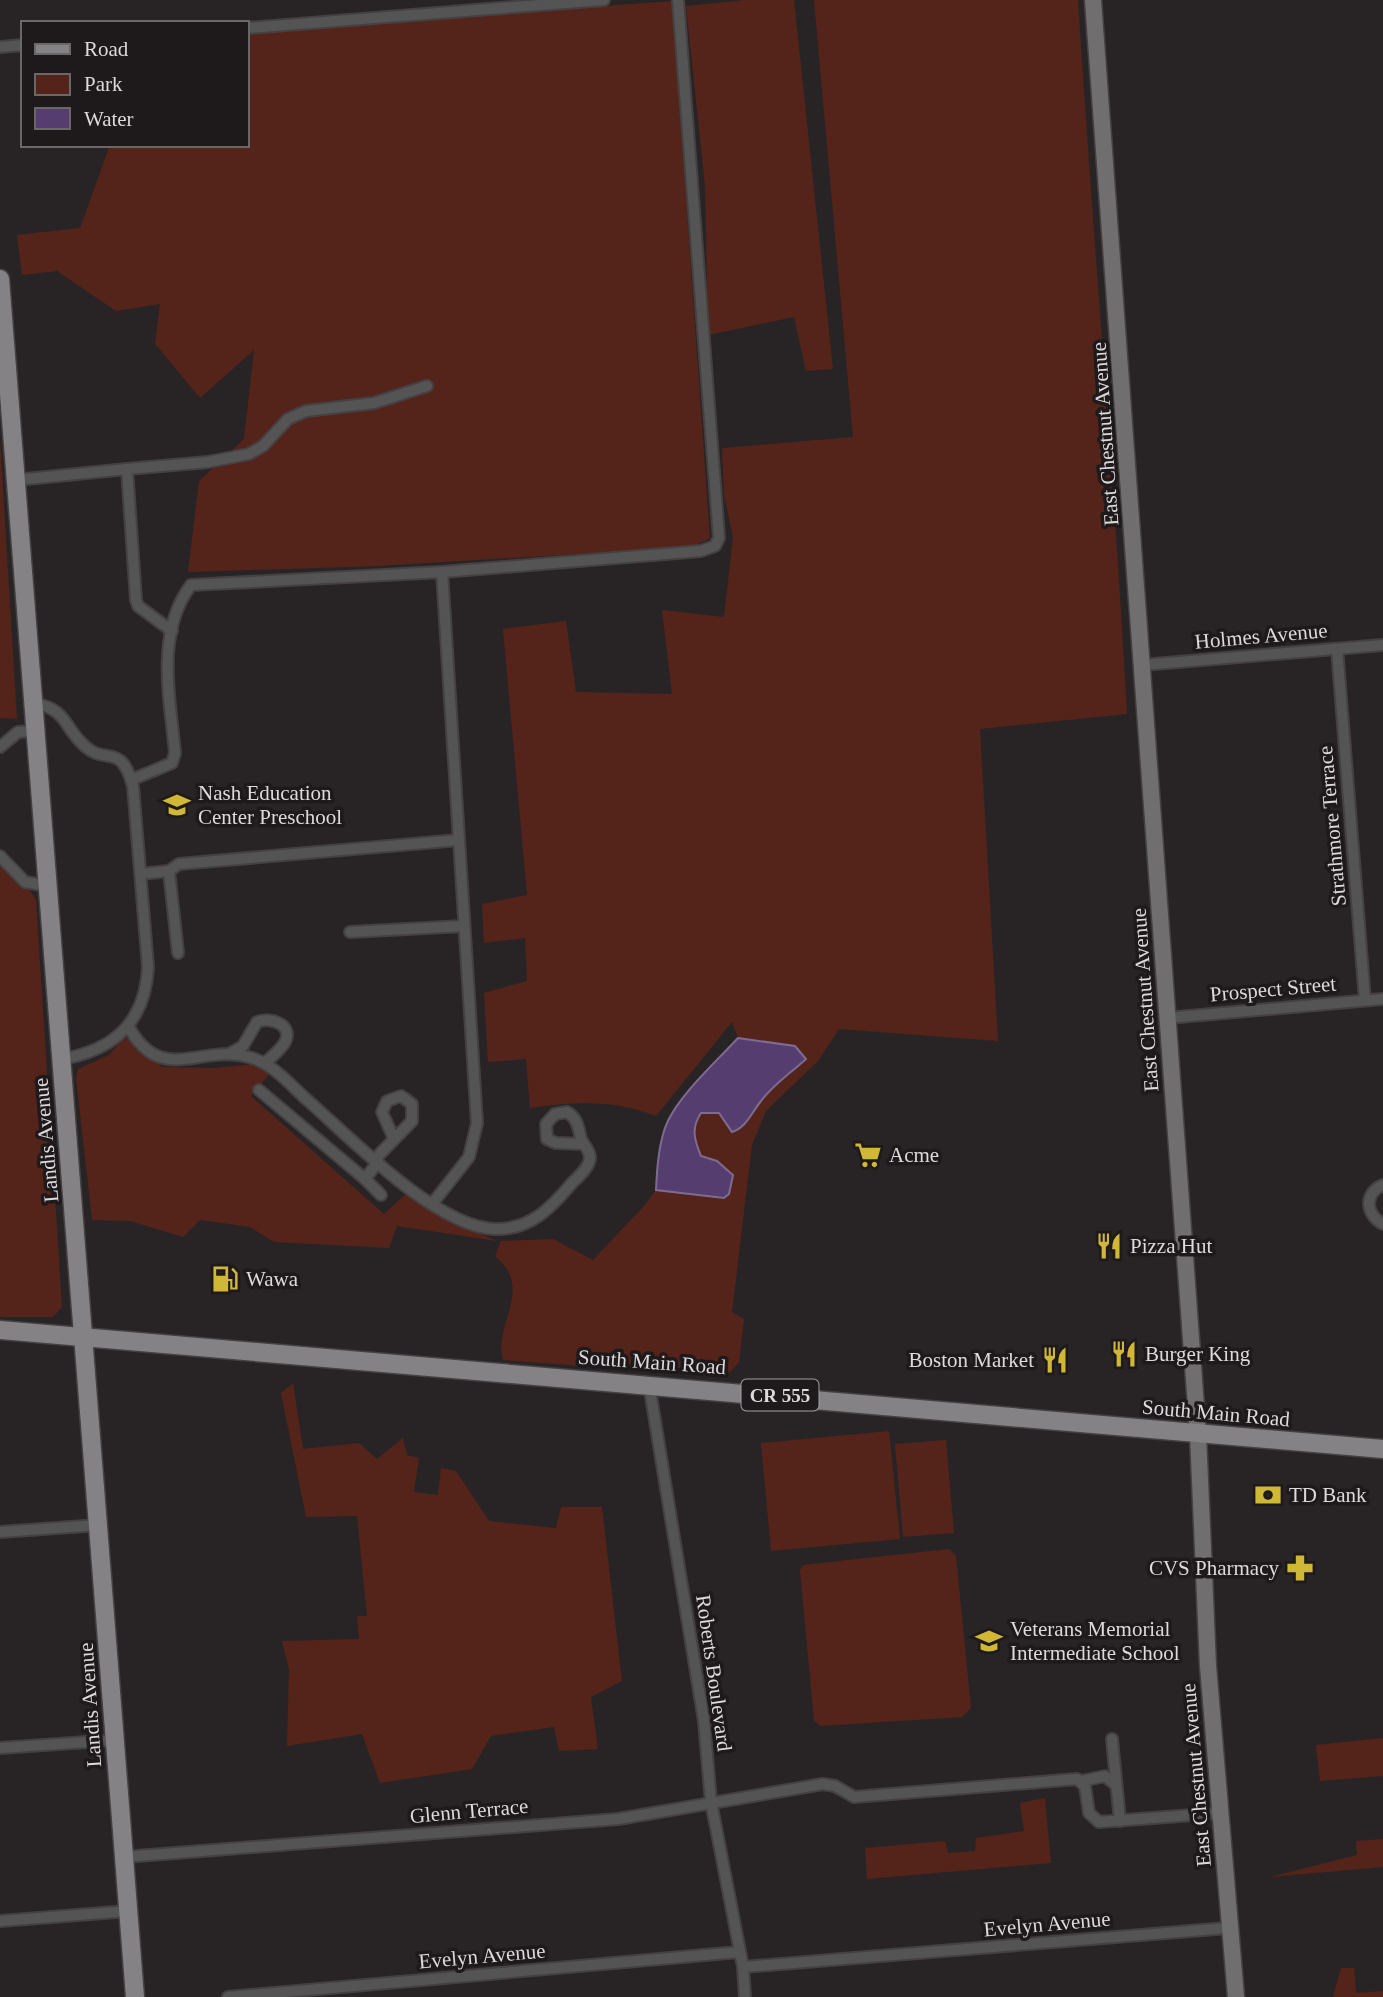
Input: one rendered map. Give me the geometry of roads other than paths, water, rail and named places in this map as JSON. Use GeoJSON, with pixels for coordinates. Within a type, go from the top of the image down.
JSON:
{"type":"FeatureCollection","features":[{"type":"Feature","properties":{"kind":"main road","name":"Landis Avenue"},"geometry":{"type":"LineString","coordinates":[[0,279],[135,1997]]}},
{"type":"Feature","properties":{"kind":"main road","name":"South Main Road"},"geometry":{"type":"LineString","coordinates":[[0,1330],[1383,1449]]}},
{"type":"Feature","properties":{"kind":"street"},"geometry":{"type":"LineString","coordinates":[[248,28],[604,0]]}},
{"type":"Feature","properties":{"kind":"street"},"geometry":{"type":"LineString","coordinates":[[131,779],[172,762],[175,754],[167,669],[172,631],[184,595],[191,585],[442,572],[701,551],[715,545],[719,538],[678,0]]}},
{"type":"Feature","properties":{"kind":"street","name":"East Chestnut Avenue"},"geometry":{"type":"LineString","coordinates":[[1093,0],[1198,1434],[1208,1666],[1228,1928],[1236,1997]]}},
{"type":"Feature","properties":{"kind":"street"},"geometry":{"type":"LineString","coordinates":[[0,47],[21,45]]}},
{"type":"Feature","properties":{"kind":"street"},"geometry":{"type":"LineString","coordinates":[[16,480],[249,454],[263,446],[288,419],[306,411],[374,403],[427,386]]}},
{"type":"Feature","properties":{"kind":"street"},"geometry":{"type":"LineString","coordinates":[[127,469],[136,600],[138,606],[172,631]]}},
{"type":"Feature","properties":{"kind":"street"},"geometry":{"type":"LineString","coordinates":[[432,1204],[469,1157],[476,1135],[442,572]]}},
{"type":"Feature","properties":{"kind":"street","name":"Holmes Avenue"},"geometry":{"type":"LineString","coordinates":[[1142,664],[1383,645]]}},
{"type":"Feature","properties":{"kind":"street","name":"Strathmore Terrace"},"geometry":{"type":"LineString","coordinates":[[1337,649],[1365,1000]]}},
{"type":"Feature","properties":{"kind":"street"},"geometry":{"type":"LineString","coordinates":[[34,704],[57,711],[85,747],[118,759],[128,769],[141,874],[148,967],[147,989],[128,1027],[96,1052],[62,1059]]}},
{"type":"Feature","properties":{"kind":"street"},"geometry":{"type":"LineString","coordinates":[[0,747],[18,732],[36,731]]}},
{"type":"Feature","properties":{"kind":"street"},"geometry":{"type":"LineString","coordinates":[[141,874],[169,871],[179,864],[459,840]]}},
{"type":"Feature","properties":{"kind":"street"},"geometry":{"type":"LineString","coordinates":[[0,856],[25,882],[48,886]]}},
{"type":"Feature","properties":{"kind":"street"},"geometry":{"type":"LineString","coordinates":[[169,871],[178,953]]}},
{"type":"Feature","properties":{"kind":"street"},"geometry":{"type":"LineString","coordinates":[[351,932],[464,926]]}},
{"type":"Feature","properties":{"kind":"street","name":"Prospect Street"},"geometry":{"type":"LineString","coordinates":[[1167,1017],[1383,999]]}},
{"type":"Feature","properties":{"kind":"street"},"geometry":{"type":"LineString","coordinates":[[229,1054],[243,1046],[257,1021],[268,1018],[281,1024],[286,1034],[285,1042],[265,1063]]}},
{"type":"Feature","properties":{"kind":"street"},"geometry":{"type":"LineString","coordinates":[[128,1027],[139,1046],[160,1058],[229,1054],[265,1063],[377,1161],[432,1204],[459,1219],[494,1229],[537,1219],[547,1212],[587,1166],[590,1153],[584,1144]]}},
{"type":"Feature","properties":{"kind":"street"},"geometry":{"type":"LineString","coordinates":[[281,1108],[295,1089]]}},
{"type":"Feature","properties":{"kind":"street"},"geometry":{"type":"LineString","coordinates":[[259,1090],[381,1195]]}},
{"type":"Feature","properties":{"kind":"street"},"geometry":{"type":"LineString","coordinates":[[365,1179],[394,1139]]}},
{"type":"Feature","properties":{"kind":"street"},"geometry":{"type":"LineString","coordinates":[[1383,1185],[1375,1189],[1369,1201],[1371,1214],[1383,1223]]}},
{"type":"Feature","properties":{"kind":"street","name":"Roberts Boulevard"},"geometry":{"type":"LineString","coordinates":[[649,1384],[704,1721],[710,1802],[744,1967],[745,1997]]}},
{"type":"Feature","properties":{"kind":"street"},"geometry":{"type":"LineString","coordinates":[[0,1532],[99,1525]]}},
{"type":"Feature","properties":{"kind":"street"},"geometry":{"type":"LineString","coordinates":[[1112,1739],[1120,1821]]}},
{"type":"Feature","properties":{"kind":"street"},"geometry":{"type":"LineString","coordinates":[[0,1748],[116,1740]]}},
{"type":"Feature","properties":{"kind":"street"},"geometry":{"type":"LineString","coordinates":[[1117,1787],[1113,1779],[1105,1776],[1082,1781],[1091,1818],[1099,1822],[1220,1813]]}},
{"type":"Feature","properties":{"kind":"street","name":"Glenn Terrace"},"geometry":{"type":"LineString","coordinates":[[124,1857],[618,1819],[813,1785],[829,1784],[849,1796],[866,1796],[1062,1780],[1082,1781]]}},
{"type":"Feature","properties":{"kind":"street"},"geometry":{"type":"LineString","coordinates":[[0,1921],[129,1911]]}},
{"type":"Feature","properties":{"kind":"street","name":"Evelyn Avenue"},"geometry":{"type":"LineString","coordinates":[[744,1967],[1228,1928]]}},
{"type":"Feature","properties":{"kind":"street","name":"Evelyn Avenue"},"geometry":{"type":"LineString","coordinates":[[228,1997],[739,1952]]}},
{"type":"Feature","properties":{"kind":"water"},"geometry":{"type":"Polygon","coordinates":[[[738,1038],[795,1046],[806,1059],[771,1090],[737,1130],[732,1132],[719,1113],[701,1113],[698,1118],[695,1134],[701,1156],[717,1161],[733,1175],[729,1194],[724,1198],[656,1190],[660,1146],[669,1119],[696,1082],[738,1038]]]}},
{"type":"Feature","properties":{"kind":"place","name":"Nash Education Center Preschool"},"geometry":{"type":"Point","coordinates":[177,805]}},
{"type":"Feature","properties":{"kind":"place","name":"Acme"},"geometry":{"type":"Point","coordinates":[868,1155]}},
{"type":"Feature","properties":{"kind":"place","name":"Pizza Hut"},"geometry":{"type":"Point","coordinates":[1109,1246]}},
{"type":"Feature","properties":{"kind":"place","name":"Wawa"},"geometry":{"type":"Point","coordinates":[225,1279]}},
{"type":"Feature","properties":{"kind":"place","name":"Burger King"},"geometry":{"type":"Point","coordinates":[1124,1354]}},
{"type":"Feature","properties":{"kind":"place","name":"Boston Market"},"geometry":{"type":"Point","coordinates":[1055,1360]}},
{"type":"Feature","properties":{"kind":"place","name":"TD Bank"},"geometry":{"type":"Point","coordinates":[1268,1495]}},
{"type":"Feature","properties":{"kind":"place","name":"CVS Pharmacy"},"geometry":{"type":"Point","coordinates":[1300,1568]}},
{"type":"Feature","properties":{"kind":"place","name":"Veterans Memorial Intermediate School"},"geometry":{"type":"Point","coordinates":[989,1641]}}]}
